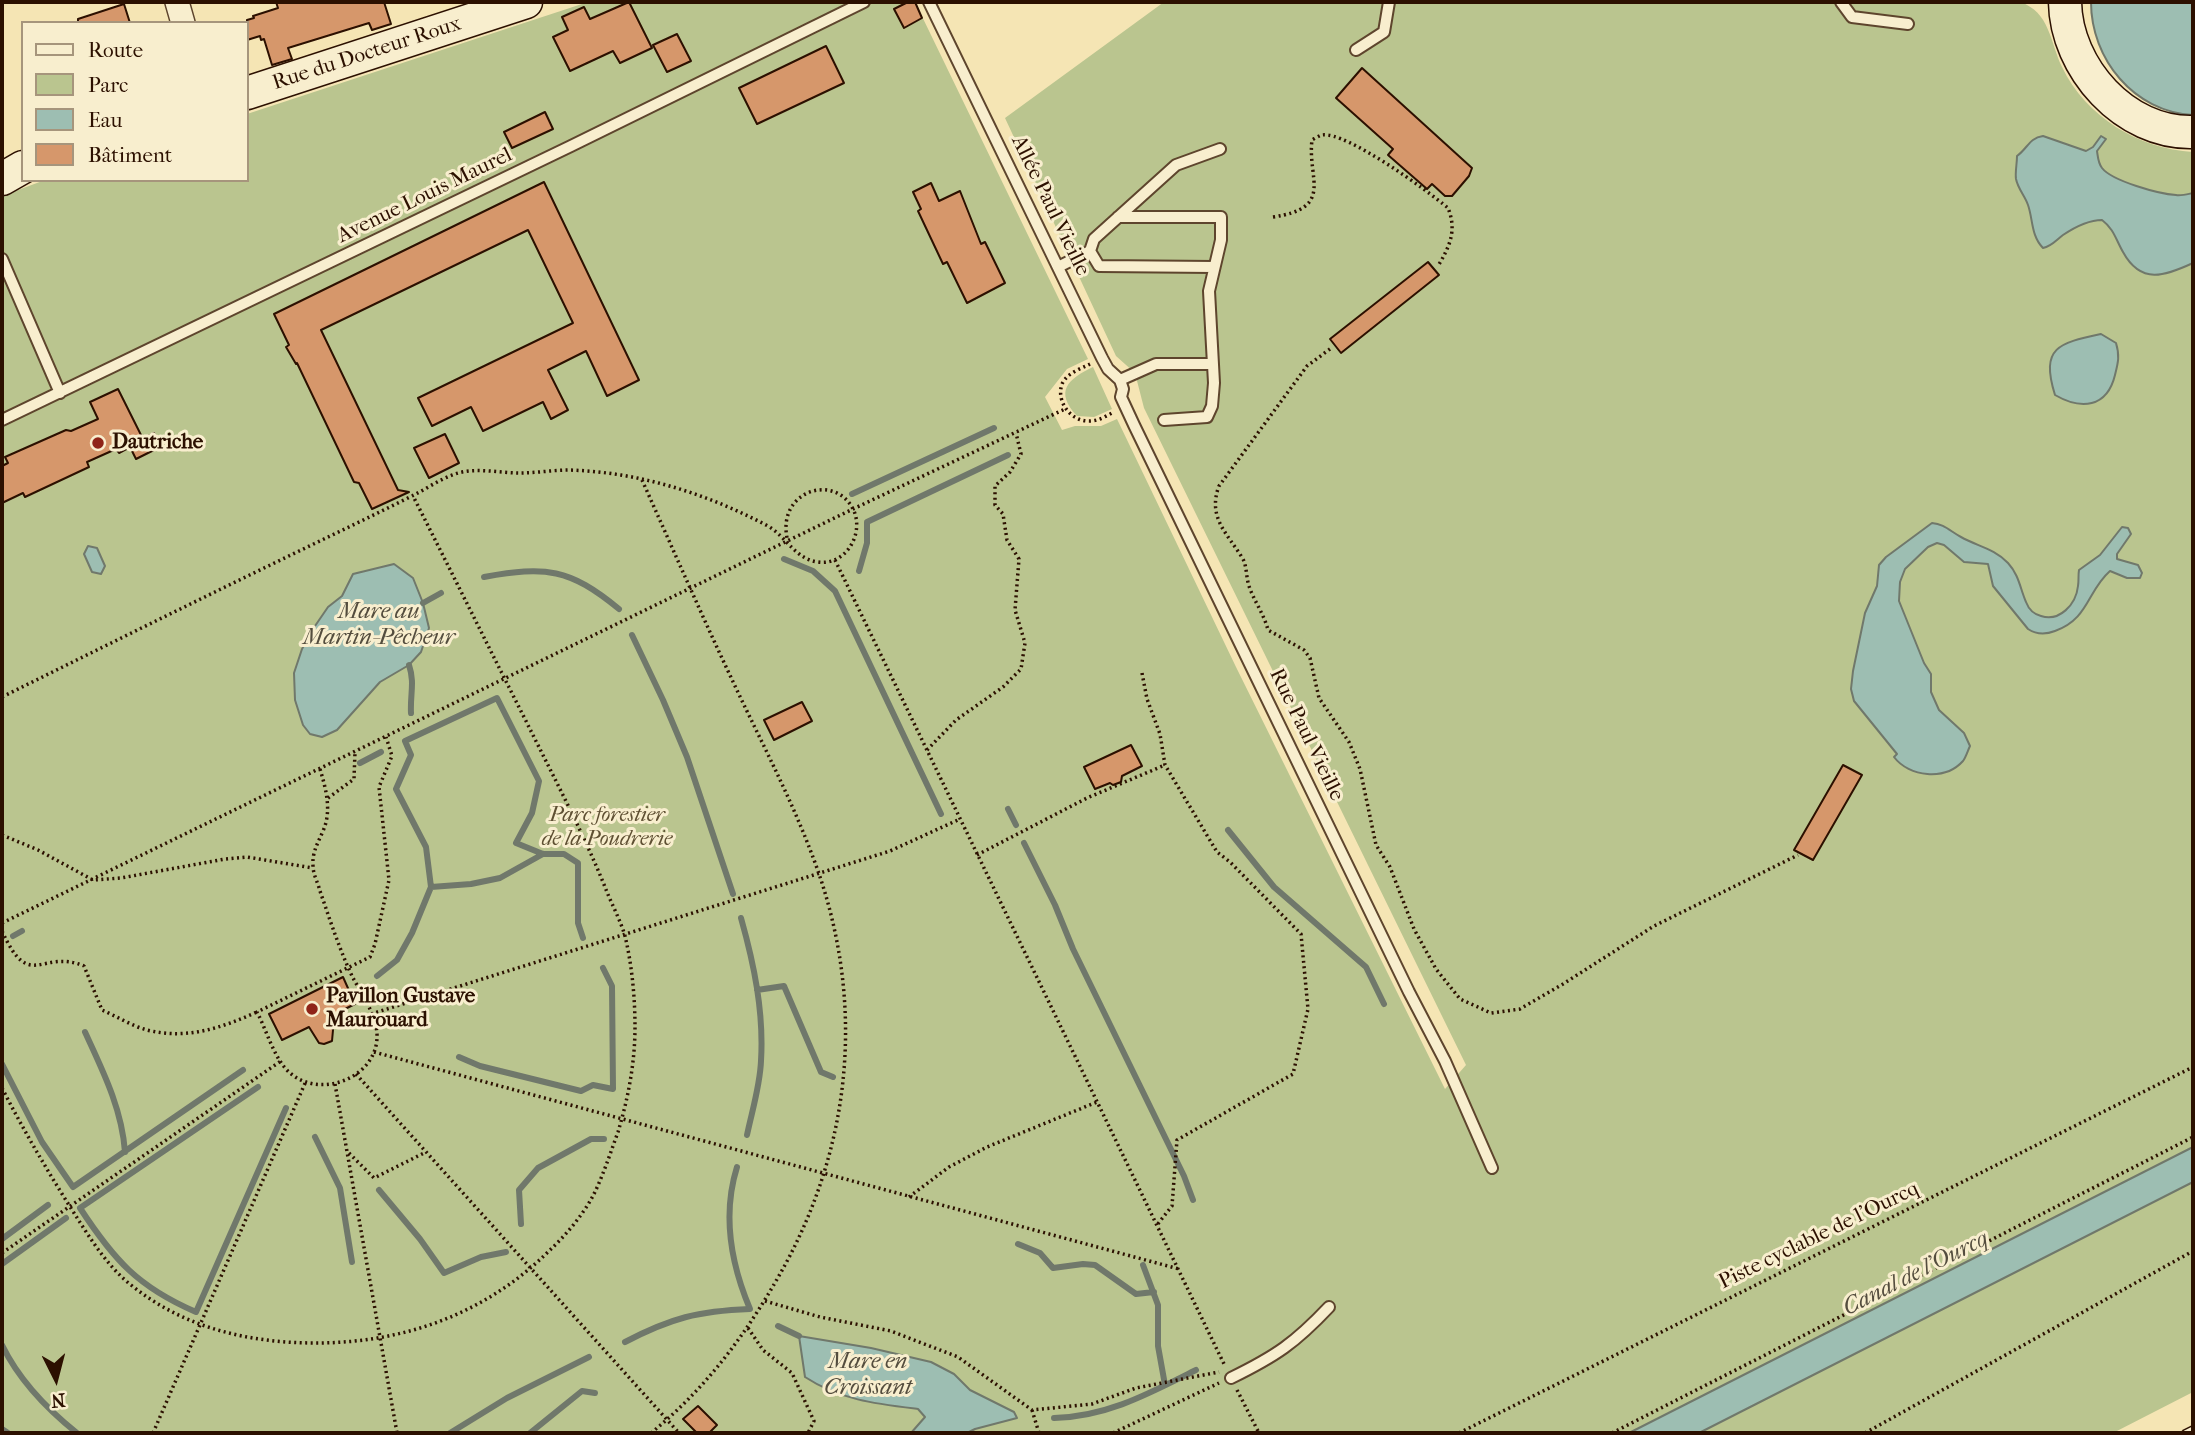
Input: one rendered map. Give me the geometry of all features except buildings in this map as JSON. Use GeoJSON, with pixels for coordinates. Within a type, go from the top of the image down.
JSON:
{"type":"FeatureCollection","features":[{"type":"Feature","properties":{"kind":"main road","name":"Rue du Docteur Roux"},"geometry":{"type":"LineString","coordinates":[[248,93],[526,2]]}},
{"type":"Feature","properties":{"kind":"main road"},"geometry":{"type":"LineString","coordinates":[[2061,4],[2073,46],[2091,79],[2116,105],[2149,124],[2193,132]]}},
{"type":"Feature","properties":{"kind":"main road"},"geometry":{"type":"LineString","coordinates":[[2,170],[21,167]]}},
{"type":"Feature","properties":{"kind":"main road"},"geometry":{"type":"LineString","coordinates":[[2,179],[21,168]]}},
{"type":"Feature","properties":{"kind":"street"},"geometry":{"type":"LineString","coordinates":[[177,2],[182,21]]}},
{"type":"Feature","properties":{"kind":"lane","name":"Avenue Louis Maurel"},"geometry":{"type":"LineString","coordinates":[[2,420],[864,2]]}},
{"type":"Feature","properties":{"kind":"lane","name":"Allée Paul Vieille"},"geometry":{"type":"LineString","coordinates":[[929,2],[1102,358],[1108,369],[1121,380]]}},
{"type":"Feature","properties":{"kind":"lane"},"geometry":{"type":"LineString","coordinates":[[1356,50],[1384,32],[1389,2]]}},
{"type":"Feature","properties":{"kind":"lane"},"geometry":{"type":"LineString","coordinates":[[1841,2],[1852,17],[1908,24]]}},
{"type":"Feature","properties":{"kind":"lane"},"geometry":{"type":"LineString","coordinates":[[1058,267],[1090,251],[1094,239],[1176,165],[1220,149]]}},
{"type":"Feature","properties":{"kind":"lane"},"geometry":{"type":"LineString","coordinates":[[1118,217],[1221,217],[1221,240],[1209,291],[1212,406],[1207,417],[1164,420]]}},
{"type":"Feature","properties":{"kind":"lane"},"geometry":{"type":"LineString","coordinates":[[1090,251],[1099,266],[1214,267]]}},
{"type":"Feature","properties":{"kind":"lane"},"geometry":{"type":"LineString","coordinates":[[2,259],[60,393]]}},
{"type":"Feature","properties":{"kind":"lane"},"geometry":{"type":"LineString","coordinates":[[1126,407],[1121,397],[1121,380],[1156,364],[1212,364]]}},
{"type":"Feature","properties":{"kind":"lane","name":"Rue Paul Vieille"},"geometry":{"type":"LineString","coordinates":[[1126,407],[1409,992],[1446,1061],[1492,1168]]}},
{"type":"Feature","properties":{"kind":"lane"},"geometry":{"type":"LineString","coordinates":[[1231,1378],[1275,1356],[1302,1336],[1329,1307]]}},
{"type":"Feature","properties":{"kind":"path"},"geometry":{"type":"LineString","coordinates":[[1273,217],[1290,214],[1308,202],[1316,189],[1312,140],[1321,135],[1333,136],[1381,159],[1448,208],[1452,218],[1453,235],[1438,266]]}},
{"type":"Feature","properties":{"kind":"path"},"geometry":{"type":"LineString","coordinates":[[1330,349],[1307,366],[1219,486],[1214,498],[1216,511],[1231,544],[1244,561],[1249,586],[1264,614],[1268,630],[1304,650],[1310,658],[1319,698],[1349,742],[1360,769],[1376,845],[1390,867],[1414,929],[1436,969],[1460,999],[1491,1013],[1520,1009],[1654,926],[1798,855]]}},
{"type":"Feature","properties":{"kind":"path"},"geometry":{"type":"LineString","coordinates":[[1102,358],[1072,372],[1062,384],[1065,409],[1077,419],[1087,421],[1126,407]]}},
{"type":"Feature","properties":{"kind":"path"},"geometry":{"type":"LineString","coordinates":[[2,923],[853,509],[1065,409]]}},
{"type":"Feature","properties":{"kind":"path"},"geometry":{"type":"LineString","coordinates":[[927,750],[956,720],[1003,687],[1021,669],[1025,643],[1015,610],[1019,559],[1007,540],[1003,514],[995,505],[995,486],[1010,472],[1021,454],[1016,433]]}},
{"type":"Feature","properties":{"kind":"path"},"geometry":{"type":"LineString","coordinates":[[2,697],[457,473],[567,470],[614,474],[667,485],[727,505],[770,527],[788,542],[796,553],[808,560],[822,563],[848,551],[855,538],[857,523],[853,509],[844,498],[832,491],[818,490],[804,494],[793,502],[786,514],[784,528],[788,542]]}},
{"type":"Feature","properties":{"kind":"path"},"geometry":{"type":"LineString","coordinates":[[642,480],[792,803],[819,873],[841,958],[847,1045],[844,1089],[825,1174],[797,1243],[748,1328],[715,1372],[651,1433]]}},
{"type":"Feature","properties":{"kind":"path"},"geometry":{"type":"LineString","coordinates":[[2,1088],[32,1147],[69,1205],[95,1245],[128,1283],[164,1308],[200,1325],[243,1338],[289,1343],[335,1343],[380,1338],[423,1329],[460,1315],[497,1294],[532,1269],[564,1236],[592,1199],[622,1119],[632,1073],[635,1027],[632,981],[624,934],[568,805],[413,496]]}},
{"type":"Feature","properties":{"kind":"path"},"geometry":{"type":"LineString","coordinates":[[835,559],[1227,1370],[1136,1388],[1092,1405],[1032,1410]]}},
{"type":"Feature","properties":{"kind":"path"},"geometry":{"type":"LineString","coordinates":[[1142,673],[1147,699],[1160,734],[1165,765],[1217,852],[1301,934],[1308,1009],[1293,1074],[1177,1140],[1172,1206],[1157,1225]]}},
{"type":"Feature","properties":{"kind":"path"},"geometry":{"type":"LineString","coordinates":[[2,931],[11,951],[25,965],[42,966],[59,959],[84,966],[102,1010],[147,1030],[192,1034],[223,1027],[370,957],[390,880],[379,787],[392,757],[386,736]]}},
{"type":"Feature","properties":{"kind":"path"},"geometry":{"type":"LineString","coordinates":[[328,798],[354,779],[355,752]]}},
{"type":"Feature","properties":{"kind":"path"},"geometry":{"type":"LineString","coordinates":[[977,855],[1087,798],[1165,765]]}},
{"type":"Feature","properties":{"kind":"path"},"geometry":{"type":"LineString","coordinates":[[257,1012],[281,1061],[290,1073],[306,1082],[320,1085],[347,1080],[368,1062],[374,1052],[377,1035],[372,1014],[336,941],[313,868],[314,850],[325,828],[328,798],[320,769]]}},
{"type":"Feature","properties":{"kind":"path"},"geometry":{"type":"LineString","coordinates":[[372,1014],[890,851],[960,819]]}},
{"type":"Feature","properties":{"kind":"path"},"geometry":{"type":"LineString","coordinates":[[2,835],[38,850],[93,880],[121,878],[247,857],[313,868]]}},
{"type":"Feature","properties":{"kind":"path"},"geometry":{"type":"LineString","coordinates":[[374,1052],[1179,1269]]}},
{"type":"Feature","properties":{"kind":"path"},"geometry":{"type":"LineString","coordinates":[[2,1252],[281,1061]]}},
{"type":"Feature","properties":{"kind":"path","name":"Piste cyclable de l'Ourcq"},"geometry":{"type":"LineString","coordinates":[[1459,1433],[2193,1067]]}},
{"type":"Feature","properties":{"kind":"path"},"geometry":{"type":"LineString","coordinates":[[356,1074],[679,1433]]}},
{"type":"Feature","properties":{"kind":"path"},"geometry":{"type":"LineString","coordinates":[[153,1433],[306,1082]]}},
{"type":"Feature","properties":{"kind":"path"},"geometry":{"type":"LineString","coordinates":[[335,1084],[397,1433]]}},
{"type":"Feature","properties":{"kind":"path"},"geometry":{"type":"LineString","coordinates":[[909,1197],[949,1167],[987,1147],[1097,1101]]}},
{"type":"Feature","properties":{"kind":"path"},"geometry":{"type":"LineString","coordinates":[[1612,1433],[2193,1137]]}},
{"type":"Feature","properties":{"kind":"path"},"geometry":{"type":"LineString","coordinates":[[347,1151],[374,1178],[427,1152]]}},
{"type":"Feature","properties":{"kind":"path"},"geometry":{"type":"LineString","coordinates":[[1865,1433],[2193,1251]]}},
{"type":"Feature","properties":{"kind":"path"},"geometry":{"type":"LineString","coordinates":[[765,1301],[820,1317],[891,1331],[958,1357],[1032,1410],[1039,1433]]}},
{"type":"Feature","properties":{"kind":"path"},"geometry":{"type":"LineString","coordinates":[[748,1328],[763,1350],[792,1373],[814,1421],[807,1433]]}},
{"type":"Feature","properties":{"kind":"path"},"geometry":{"type":"LineString","coordinates":[[1113,1433],[1231,1378],[1259,1433]]}},
{"type":"Feature","properties":{"kind":"green space","name":"Parc forestier de la Poudrerie"},"geometry":{"type":"Polygon","coordinates":[[[588,2],[915,2],[1088,359],[1067,369],[1045,397],[1062,430],[1075,426],[1101,426],[1117,419],[1236,667],[1445,1089],[1466,1065],[1144,408],[1135,373],[1116,356],[1005,118],[1164,2],[2020,2],[2030,7],[2038,13],[2048,29],[2062,67],[2072,85],[2100,115],[2134,137],[2173,150],[2193,152],[2193,1147],[1629,1433],[2,1433],[2,196],[40,182],[248,182],[248,114],[588,2]]]}},
{"type":"Feature","properties":{"kind":"green space"},"geometry":{"type":"Polygon","coordinates":[[[1093,367],[1112,409],[1094,417],[1077,416],[1065,393],[1071,381],[1093,367]]]}},
{"type":"Feature","properties":{"kind":"green space"},"geometry":{"type":"Polygon","coordinates":[[[2193,1182],[2193,1392],[2113,1433],[1699,1433],[2193,1182]]]}},
{"type":"Feature","properties":{"kind":"water"},"geometry":{"type":"Polygon","coordinates":[[[2091,2],[2193,2],[2193,115],[2172,112],[2152,104],[2120,79],[2099,43],[2091,2]]]}},
{"type":"Feature","properties":{"kind":"water"},"geometry":{"type":"Polygon","coordinates":[[[2043,136],[2086,151],[2093,147],[2101,136],[2106,139],[2097,151],[2098,158],[2101,166],[2115,178],[2159,192],[2178,195],[2193,193],[2193,263],[2163,274],[2146,273],[2130,262],[2112,231],[2102,220],[2077,227],[2043,248],[2034,233],[2028,205],[2017,183],[2016,174],[2017,156],[2032,141],[2043,136]]]}},
{"type":"Feature","properties":{"kind":"water"},"geometry":{"type":"Polygon","coordinates":[[[2101,334],[2116,343],[2118,352],[2115,375],[2106,394],[2099,400],[2083,404],[2055,395],[2050,366],[2057,350],[2074,341],[2101,334]]]}},
{"type":"Feature","properties":{"kind":"water"},"geometry":{"type":"Polygon","coordinates":[[[1932,523],[1944,526],[2003,558],[2015,572],[2028,607],[2041,616],[2054,617],[2066,610],[2077,593],[2079,570],[2100,555],[2122,527],[2128,528],[2131,534],[2117,554],[2117,559],[2138,565],[2142,573],[2140,578],[2127,578],[2110,571],[2075,619],[2055,631],[2041,634],[2028,629],[1993,586],[1988,564],[1964,562],[1944,545],[1937,543],[1928,547],[1905,569],[1900,582],[1899,601],[1931,674],[1931,692],[1939,710],[1964,733],[1970,746],[1963,761],[1955,767],[1947,772],[1927,774],[1909,769],[1894,757],[1897,754],[1854,701],[1851,689],[1865,613],[1877,586],[1879,565],[1932,523]]]}},
{"type":"Feature","properties":{"kind":"water"},"geometry":{"type":"Polygon","coordinates":[[[88,546],[97,548],[105,566],[101,574],[92,572],[84,554],[88,546]]]}},
{"type":"Feature","properties":{"kind":"water","name":"Mare au Martin-Pêcheur"},"geometry":{"type":"Polygon","coordinates":[[[394,564],[413,578],[423,603],[429,628],[421,652],[409,665],[380,682],[337,730],[322,737],[310,734],[303,725],[295,700],[294,673],[302,649],[328,607],[342,596],[353,574],[394,564]]]}},
{"type":"Feature","properties":{"kind":"water"},"geometry":{"type":"Polygon","coordinates":[[[2193,1147],[2193,1182],[1699,1433],[1629,1433],[2193,1147]]]}},
{"type":"Feature","properties":{"kind":"water","name":"Mare en Croissant"},"geometry":{"type":"Polygon","coordinates":[[[799,1336],[871,1348],[931,1362],[954,1374],[970,1390],[1014,1412],[1017,1418],[967,1433],[911,1433],[925,1417],[918,1409],[845,1396],[805,1377],[799,1336]]]}},
{"type":"Feature","properties":{"kind":"waterway"},"geometry":{"type":"LineString","coordinates":[[852,494],[994,428]]}},
{"type":"Feature","properties":{"kind":"waterway"},"geometry":{"type":"LineString","coordinates":[[859,571],[867,543],[867,522],[1008,455]]}},
{"type":"Feature","properties":{"kind":"waterway"},"geometry":{"type":"LineString","coordinates":[[784,559],[813,571],[835,591],[941,814]]}},
{"type":"Feature","properties":{"kind":"waterway"},"geometry":{"type":"LineString","coordinates":[[484,577],[541,571],[556,574],[586,585],[619,609]]}},
{"type":"Feature","properties":{"kind":"waterway"},"geometry":{"type":"LineString","coordinates":[[423,603],[441,593]]}},
{"type":"Feature","properties":{"kind":"waterway"},"geometry":{"type":"LineString","coordinates":[[632,635],[687,757],[733,894]]}},
{"type":"Feature","properties":{"kind":"waterway"},"geometry":{"type":"LineString","coordinates":[[409,665],[412,683],[411,713]]}},
{"type":"Feature","properties":{"kind":"waterway"},"geometry":{"type":"LineString","coordinates":[[377,976],[397,960],[412,933],[431,887],[426,847],[396,789],[411,755],[405,741],[497,698],[539,781],[532,813],[516,843],[543,854],[564,854],[578,863],[578,923],[583,938]]}},
{"type":"Feature","properties":{"kind":"waterway"},"geometry":{"type":"LineString","coordinates":[[360,763],[381,752]]}},
{"type":"Feature","properties":{"kind":"waterway"},"geometry":{"type":"LineString","coordinates":[[1008,809],[1016,825]]}},
{"type":"Feature","properties":{"kind":"waterway"},"geometry":{"type":"LineString","coordinates":[[1228,830],[1274,887],[1366,967],[1384,1004]]}},
{"type":"Feature","properties":{"kind":"waterway"},"geometry":{"type":"LineString","coordinates":[[1024,843],[1184,1176],[1193,1200]]}},
{"type":"Feature","properties":{"kind":"waterway"},"geometry":{"type":"LineString","coordinates":[[431,887],[471,884],[500,878],[543,854]]}},
{"type":"Feature","properties":{"kind":"waterway"},"geometry":{"type":"LineString","coordinates":[[741,918],[757,988],[762,1043],[759,1080],[747,1135]]}},
{"type":"Feature","properties":{"kind":"waterway"},"geometry":{"type":"LineString","coordinates":[[13,936],[22,931]]}},
{"type":"Feature","properties":{"kind":"waterway"},"geometry":{"type":"LineString","coordinates":[[459,1057],[480,1066],[581,1091],[593,1085],[613,1089],[612,986],[603,968]]}},
{"type":"Feature","properties":{"kind":"waterway"},"geometry":{"type":"LineString","coordinates":[[757,990],[784,986],[821,1072],[833,1077]]}},
{"type":"Feature","properties":{"kind":"waterway"},"geometry":{"type":"LineString","coordinates":[[85,1032],[116,1105],[125,1152]]}},
{"type":"Feature","properties":{"kind":"waterway"},"geometry":{"type":"LineString","coordinates":[[2,1064],[42,1142],[73,1187],[243,1070]]}},
{"type":"Feature","properties":{"kind":"waterway"},"geometry":{"type":"LineString","coordinates":[[258,1087],[80,1208],[104,1243],[143,1282],[158,1293],[196,1312],[286,1108]]}},
{"type":"Feature","properties":{"kind":"waterway"},"geometry":{"type":"LineString","coordinates":[[315,1137],[340,1188],[352,1262]]}},
{"type":"Feature","properties":{"kind":"waterway"},"geometry":{"type":"LineString","coordinates":[[521,1224],[519,1190],[538,1168],[591,1139],[604,1139]]}},
{"type":"Feature","properties":{"kind":"waterway"},"geometry":{"type":"LineString","coordinates":[[625,1342],[685,1317],[750,1309],[738,1275],[731,1239],[730,1203],[737,1167]]}},
{"type":"Feature","properties":{"kind":"waterway"},"geometry":{"type":"LineString","coordinates":[[379,1190],[444,1273],[481,1257],[506,1252]]}},
{"type":"Feature","properties":{"kind":"waterway"},"geometry":{"type":"LineString","coordinates":[[2,1239],[48,1205]]}},
{"type":"Feature","properties":{"kind":"waterway"},"geometry":{"type":"LineString","coordinates":[[2,1264],[66,1218]]}},
{"type":"Feature","properties":{"kind":"waterway"},"geometry":{"type":"LineString","coordinates":[[1018,1244],[1040,1253],[1053,1268],[1095,1265],[1136,1294],[1154,1292]]}},
{"type":"Feature","properties":{"kind":"waterway"},"geometry":{"type":"LineString","coordinates":[[1143,1265],[1158,1305],[1158,1346],[1165,1385]]}},
{"type":"Feature","properties":{"kind":"waterway"},"geometry":{"type":"LineString","coordinates":[[778,1326],[799,1336]]}},
{"type":"Feature","properties":{"kind":"waterway"},"geometry":{"type":"LineString","coordinates":[[2,1345],[35,1393],[77,1433]]}},
{"type":"Feature","properties":{"kind":"waterway"},"geometry":{"type":"LineString","coordinates":[[450,1433],[507,1398],[589,1357]]}},
{"type":"Feature","properties":{"kind":"waterway"},"geometry":{"type":"LineString","coordinates":[[1054,1418],[1092,1413],[1128,1402],[1196,1370]]}},
{"type":"Feature","properties":{"kind":"waterway"},"geometry":{"type":"LineString","coordinates":[[530,1433],[582,1391],[595,1393]]}},
{"type":"Feature","properties":{"kind":"waterway"},"geometry":{"type":"LineString","coordinates":[[2,1429],[8,1433]]}},
{"type":"Feature","properties":{"kind":"railway"},"geometry":{"type":"LineString","coordinates":[[2185,1433],[2193,1429]]}},
{"type":"Feature","properties":{"kind":"place","name":"Dautriche"},"geometry":{"type":"Point","coordinates":[98,443]}},
{"type":"Feature","properties":{"kind":"place","name":"Pavillon Gustave Maurouard"},"geometry":{"type":"Point","coordinates":[312,1009]}},
{"type":"Feature","properties":{"kind":"water label","name":"Canal de l'Ourcq"},"geometry":{"type":"Point","coordinates":[1916,1274]}}]}
